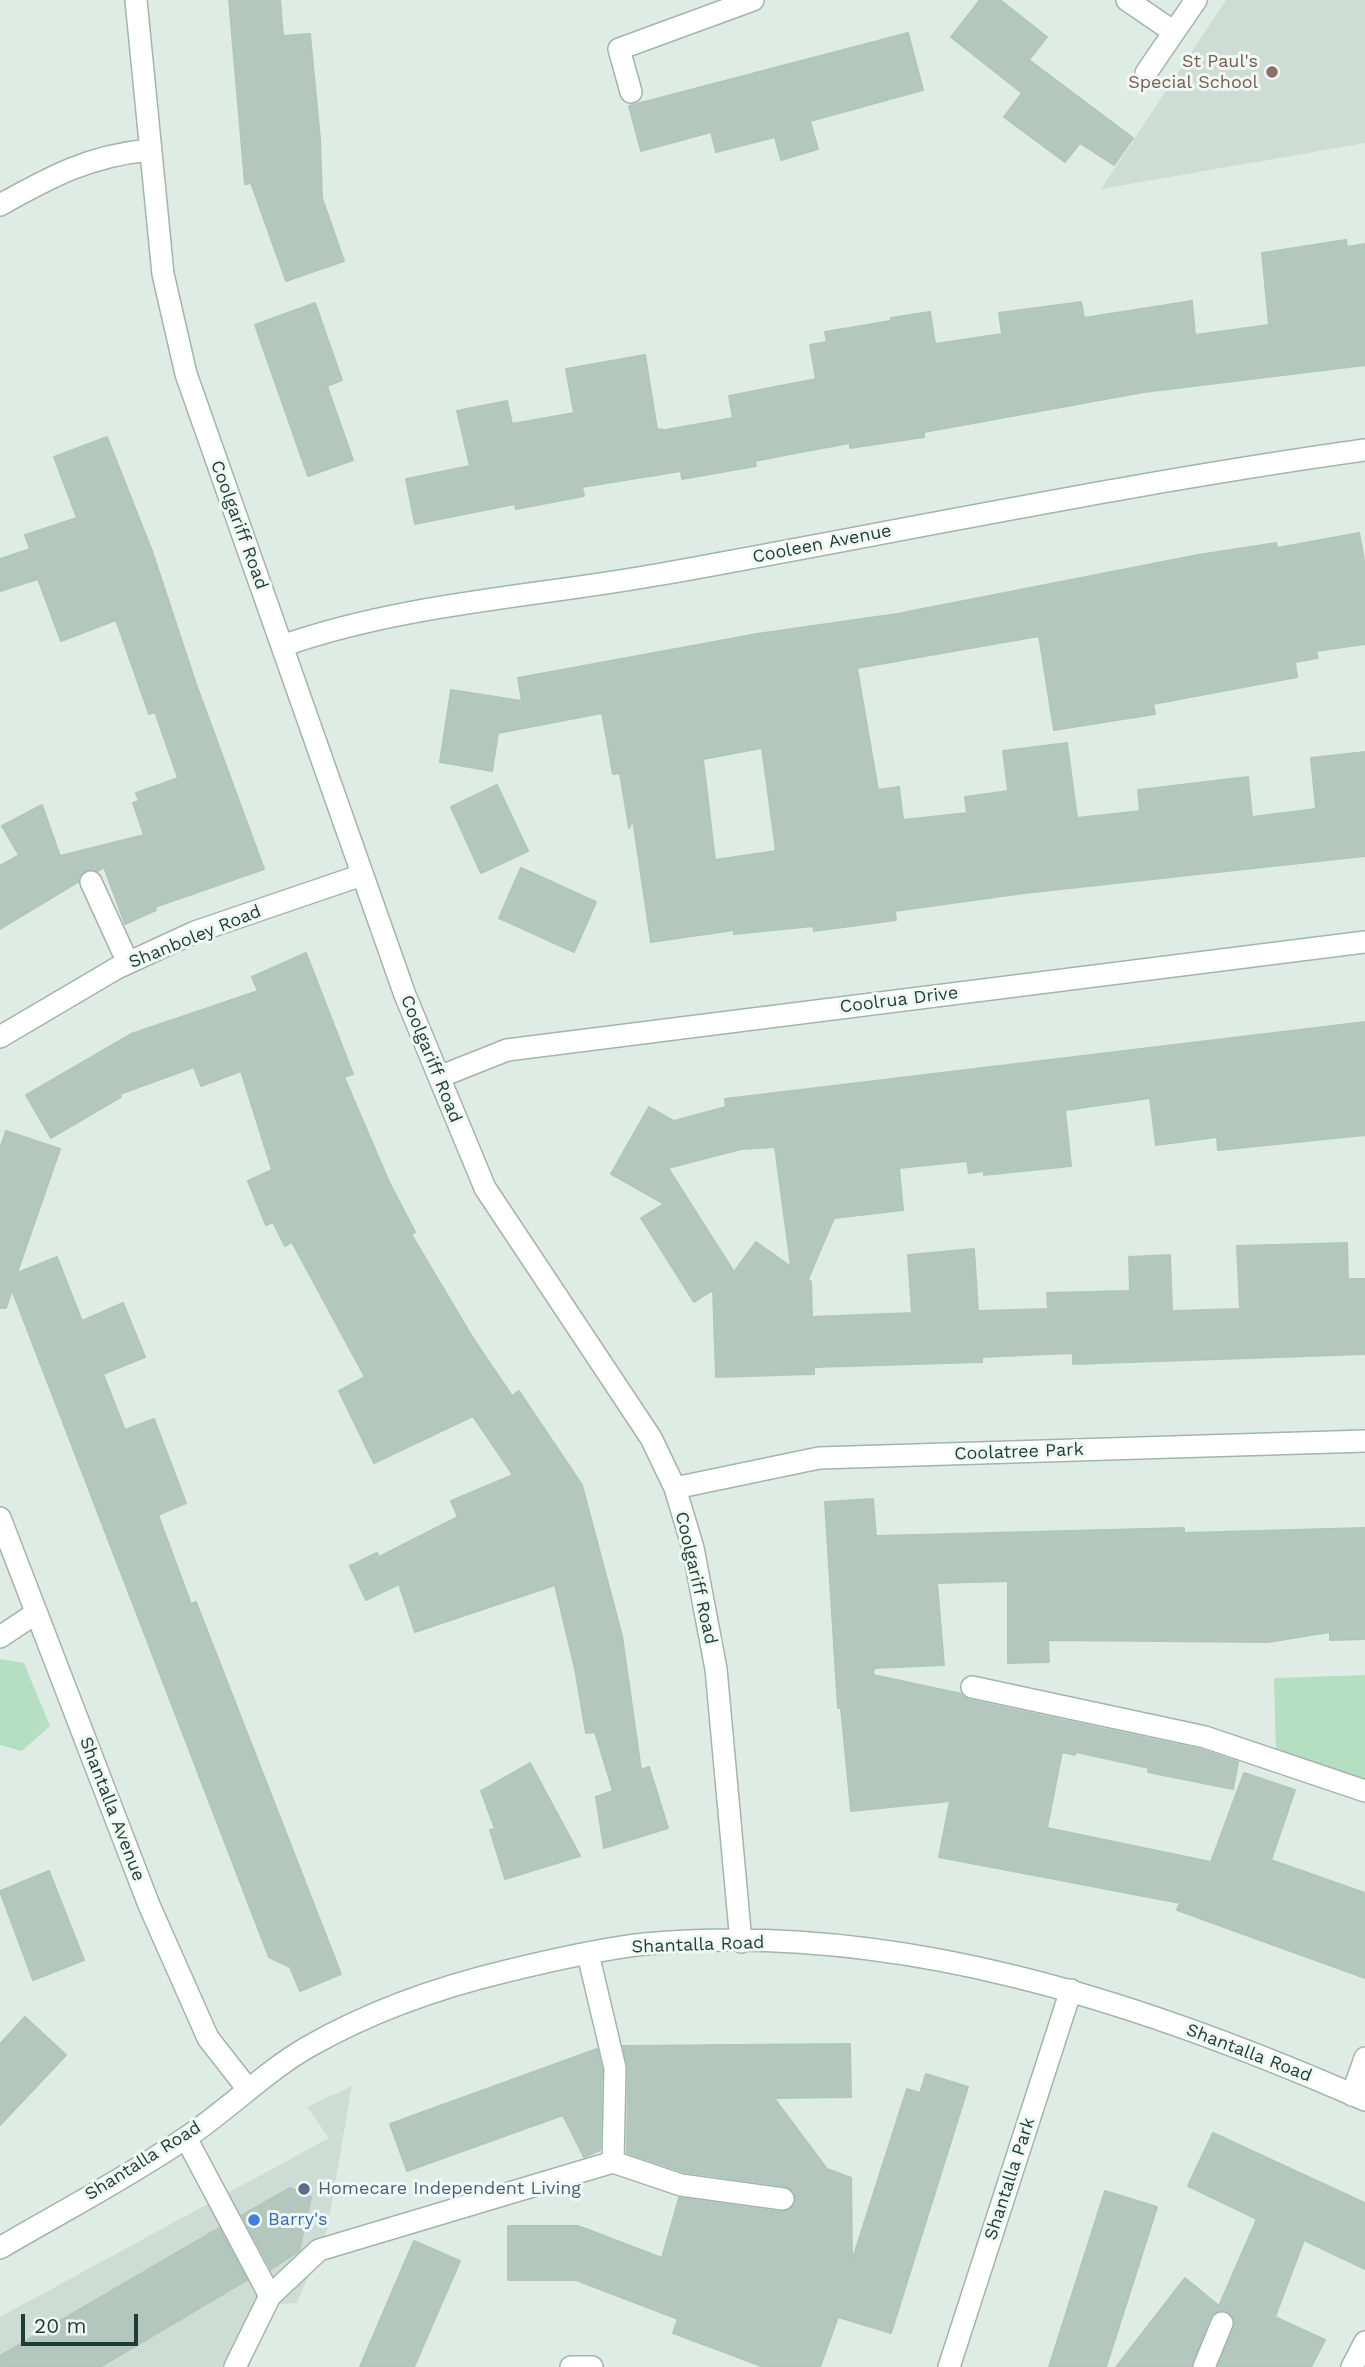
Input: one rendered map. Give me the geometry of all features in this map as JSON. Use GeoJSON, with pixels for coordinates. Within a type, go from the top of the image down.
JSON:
{"type":"FeatureCollection","features":[{"type":"Feature","properties":{"kind":"street","name":"Coolgariff Road"},"geometry":{"type":"LineString","coordinates":[[136,0],[163,274],[186,374],[405,995],[485,1188],[651,1438],[675,1488],[693,1548],[716,1669],[741,1942]]}},
{"type":"Feature","properties":{"kind":"street"},"geometry":{"type":"LineString","coordinates":[[631,92],[619,49],[753,0]]}},
{"type":"Feature","properties":{"kind":"street"},"geometry":{"type":"LineString","coordinates":[[1127,0],[1174,32]]}},
{"type":"Feature","properties":{"kind":"street"},"geometry":{"type":"LineString","coordinates":[[1146,73],[1196,0]]}},
{"type":"Feature","properties":{"kind":"street"},"geometry":{"type":"LineString","coordinates":[[0,205],[49,178],[110,154],[149,150]]}},
{"type":"Feature","properties":{"kind":"street","name":"Cooleen Avenue"},"geometry":{"type":"LineString","coordinates":[[282,646],[360,621],[624,581],[1149,482],[1365,450]]}},
{"type":"Feature","properties":{"kind":"street","name":"Shanboley Road"},"geometry":{"type":"LineString","coordinates":[[0,1037],[128,963],[195,932],[362,875]]}},
{"type":"Feature","properties":{"kind":"street"},"geometry":{"type":"LineString","coordinates":[[91,882],[128,963]]}},
{"type":"Feature","properties":{"kind":"street","name":"Coolrua Drive"},"geometry":{"type":"LineString","coordinates":[[439,1077],[507,1049],[1365,942]]}},
{"type":"Feature","properties":{"kind":"street","name":"Coolatree Park"},"geometry":{"type":"LineString","coordinates":[[675,1488],[819,1458],[1365,1441]]}},
{"type":"Feature","properties":{"kind":"street","name":"Shantalla Avenue"},"geometry":{"type":"LineString","coordinates":[[0,1518],[149,1905],[208,2038],[247,2088]]}},
{"type":"Feature","properties":{"kind":"street"},"geometry":{"type":"LineString","coordinates":[[0,1637],[36,1613]]}},
{"type":"Feature","properties":{"kind":"street"},"geometry":{"type":"LineString","coordinates":[[972,1687],[1205,1737],[1365,1791]]}},
{"type":"Feature","properties":{"kind":"street","name":"Shantalla Road"},"geometry":{"type":"LineString","coordinates":[[0,2248],[186,2138],[247,2088],[309,2046],[431,1992],[545,1961],[643,1944],[741,1942],[827,1945],[943,1960],[1071,1990],[1276,2060],[1358,2097]]}},
{"type":"Feature","properties":{"kind":"street"},"geometry":{"type":"LineString","coordinates":[[588,1954],[615,2068],[613,2162]]}},
{"type":"Feature","properties":{"kind":"street","name":"Shantalla Park"},"geometry":{"type":"LineString","coordinates":[[949,2367],[1071,1990]]}},
{"type":"Feature","properties":{"kind":"street"},"geometry":{"type":"LineString","coordinates":[[1358,2097],[1365,2058]]}},
{"type":"Feature","properties":{"kind":"street"},"geometry":{"type":"LineString","coordinates":[[186,2138],[270,2296]]}},
{"type":"Feature","properties":{"kind":"street"},"geometry":{"type":"LineString","coordinates":[[235,2367],[270,2296],[319,2250],[613,2162],[681,2185],[783,2199]]}},
{"type":"Feature","properties":{"kind":"street"},"geometry":{"type":"LineString","coordinates":[[1212,2364],[1222,2323]]}},
{"type":"Feature","properties":{"kind":"street"},"geometry":{"type":"LineString","coordinates":[[1352,2367],[1365,2342]]}},
{"type":"Feature","properties":{"kind":"street"},"geometry":{"type":"LineString","coordinates":[[571,2367],[592,2367]]}},
{"type":"Feature","properties":{"kind":"shaded area","name":"St Paul's Special School"},"geometry":{"type":"Polygon","coordinates":[[[1226,0],[1365,0],[1365,143],[1101,189],[1226,0]]]}},
{"type":"Feature","properties":{"kind":"shaded area"},"geometry":{"type":"Polygon","coordinates":[[[352,2086],[327,2230],[297,2303],[278,2304],[248,2367],[0,2367],[0,2317],[329,2138],[307,2107],[352,2086]]]}},
{"type":"Feature","properties":{"kind":"green space"},"geometry":{"type":"Polygon","coordinates":[[[0,1659],[24,1663],[50,1726],[22,1751],[0,1745],[0,1659]]]}},
{"type":"Feature","properties":{"kind":"green space"},"geometry":{"type":"Polygon","coordinates":[[[1365,1675],[1365,1778],[1276,1753],[1274,1678],[1365,1675]]]}},
{"type":"Feature","properties":{"kind":"building"},"geometry":{"type":"Polygon","coordinates":[[[229,0],[280,0],[283,36],[310,34],[320,139],[322,198],[344,261],[286,281],[251,183],[245,184],[229,0]]]}},
{"type":"Feature","properties":{"kind":"building"},"geometry":{"type":"Polygon","coordinates":[[[980,0],[1000,0],[1047,37],[1029,60],[1133,138],[1114,165],[1080,143],[1065,162],[1004,117],[1022,93],[951,37],[980,0]]]}},
{"type":"Feature","properties":{"kind":"building"},"geometry":{"type":"Polygon","coordinates":[[[908,33],[923,90],[810,121],[818,149],[781,160],[775,137],[716,152],[711,132],[641,151],[629,106],[908,33]]]}},
{"type":"Feature","properties":{"kind":"building"},"geometry":{"type":"Polygon","coordinates":[[[1346,240],[1347,247],[1365,244],[1365,365],[1144,392],[924,432],[924,437],[850,448],[850,443],[801,452],[755,461],[756,466],[682,479],[681,471],[582,487],[584,496],[516,509],[515,504],[415,524],[406,479],[470,466],[457,411],[507,401],[512,424],[574,413],[566,369],[645,355],[657,429],[665,430],[733,418],[729,396],[816,379],[810,345],[827,342],[825,332],[891,321],[891,318],[930,312],[935,344],[1002,334],[999,313],[1081,302],[1084,318],[1192,301],[1195,335],[1269,325],[1262,253],[1346,240]]]}},
{"type":"Feature","properties":{"kind":"building"},"geometry":{"type":"Polygon","coordinates":[[[315,303],[342,380],[327,386],[353,460],[308,476],[255,325],[315,303]]]}},
{"type":"Feature","properties":{"kind":"building"},"geometry":{"type":"Polygon","coordinates":[[[107,437],[152,551],[196,684],[264,869],[155,907],[156,910],[125,924],[104,867],[98,871],[86,870],[78,882],[0,929],[0,866],[19,855],[2,826],[42,805],[60,856],[144,835],[133,803],[139,801],[136,793],[178,778],[155,712],[149,714],[116,620],[61,641],[38,579],[0,591],[0,559],[30,549],[25,535],[77,518],[54,457],[107,437]]]}},
{"type":"Feature","properties":{"kind":"building"},"geometry":{"type":"Polygon","coordinates":[[[1359,533],[1365,566],[1365,644],[1316,651],[1318,658],[1295,662],[1297,677],[1153,704],[1155,714],[1054,730],[1039,636],[857,668],[878,790],[899,787],[903,820],[967,813],[965,797],[1008,791],[1003,751],[1067,743],[1077,818],[1140,811],[1138,790],[1248,777],[1252,817],[1316,809],[1311,758],[1365,752],[1365,856],[1024,893],[895,911],[896,920],[814,931],[813,926],[734,934],[734,930],[651,942],[633,820],[629,828],[620,773],[613,774],[602,713],[498,733],[492,771],[440,762],[451,690],[522,701],[518,678],[757,634],[897,614],[1198,555],[1276,543],[1277,548],[1359,533]],[[762,748],[703,759],[715,860],[776,851],[762,748]]]}},
{"type":"Feature","properties":{"kind":"building"},"geometry":{"type":"Polygon","coordinates":[[[497,785],[528,851],[481,873],[451,807],[497,785]]]}},
{"type":"Feature","properties":{"kind":"building"},"geometry":{"type":"Polygon","coordinates":[[[521,868],[596,902],[574,952],[499,918],[521,868]]]}},
{"type":"Feature","properties":{"kind":"building"},"geometry":{"type":"Polygon","coordinates":[[[306,953],[353,1074],[344,1077],[389,1182],[415,1232],[411,1234],[471,1335],[512,1396],[519,1391],[582,1485],[622,1636],[641,1770],[649,1767],[668,1828],[604,1848],[596,1797],[613,1791],[595,1732],[586,1733],[575,1669],[555,1585],[415,1632],[399,1584],[366,1600],[350,1566],[377,1553],[379,1557],[458,1517],[451,1501],[513,1475],[473,1416],[374,1463],[339,1391],[365,1377],[292,1242],[285,1246],[273,1222],[266,1225],[248,1181],[272,1170],[241,1071],[201,1086],[194,1067],[120,1094],[121,1097],[51,1138],[26,1095],[131,1034],[258,991],[252,977],[306,953]]]}},
{"type":"Feature","properties":{"kind":"building"},"geometry":{"type":"Polygon","coordinates":[[[1365,1022],[1365,1135],[1218,1150],[1217,1137],[1156,1145],[1150,1098],[1065,1110],[1071,1166],[984,1175],[984,1171],[969,1173],[967,1161],[899,1168],[903,1210],[834,1218],[808,1279],[811,1282],[812,1317],[912,1313],[908,1255],[974,1249],[978,1311],[1048,1309],[1047,1293],[1130,1291],[1129,1257],[1170,1255],[1172,1311],[1240,1309],[1237,1246],[1347,1243],[1348,1279],[1365,1279],[1365,1354],[1073,1364],[1073,1353],[982,1357],[982,1362],[814,1367],[814,1374],[716,1377],[713,1290],[694,1302],[641,1218],[664,1204],[611,1174],[649,1107],[674,1121],[726,1107],[725,1099],[1365,1022]],[[775,1147],[741,1149],[668,1168],[734,1272],[756,1242],[791,1267],[775,1147]]]}},
{"type":"Feature","properties":{"kind":"building"},"geometry":{"type":"Polygon","coordinates":[[[6,1131],[60,1149],[17,1273],[57,1257],[82,1321],[123,1303],[145,1357],[103,1374],[125,1430],[154,1419],[186,1503],[158,1515],[191,1604],[196,1602],[341,1974],[300,1991],[290,1967],[269,1957],[12,1290],[6,1308],[0,1308],[0,1149],[6,1131]]]}},
{"type":"Feature","properties":{"kind":"building"},"geometry":{"type":"Polygon","coordinates":[[[873,1499],[876,1536],[1184,1528],[1184,1533],[1365,1528],[1365,1639],[1330,1640],[1330,1632],[1268,1642],[1048,1640],[1049,1662],[1008,1663],[1008,1581],[937,1583],[944,1665],[874,1668],[873,1675],[962,1694],[969,1700],[1202,1750],[1238,1762],[1233,1789],[1148,1772],[1149,1768],[1076,1752],[1075,1755],[1062,1752],[1047,1828],[1211,1862],[1244,1773],[1295,1790],[1271,1860],[1365,1893],[1365,1978],[1177,1910],[1180,1903],[939,1857],[950,1801],[851,1811],[841,1708],[838,1708],[825,1502],[873,1499]]]}},
{"type":"Feature","properties":{"kind":"building"},"geometry":{"type":"Polygon","coordinates":[[[530,1763],[580,1856],[505,1879],[490,1830],[495,1829],[481,1791],[530,1763]]]}},
{"type":"Feature","properties":{"kind":"building"},"geometry":{"type":"Polygon","coordinates":[[[49,1871],[84,1960],[33,1980],[0,1891],[49,1871]]]}},
{"type":"Feature","properties":{"kind":"building"},"geometry":{"type":"Polygon","coordinates":[[[25,2017],[66,2055],[0,2125],[0,2044],[25,2017]]]}},
{"type":"Feature","properties":{"kind":"building"},"geometry":{"type":"Polygon","coordinates":[[[850,2044],[851,2097],[774,2098],[827,2169],[851,2178],[852,2261],[907,2089],[920,2093],[926,2074],[968,2087],[891,2333],[838,2317],[820,2367],[764,2367],[673,2333],[678,2319],[576,2280],[508,2280],[508,2226],[578,2226],[662,2258],[679,2198],[781,2212],[794,2206],[795,2193],[785,2186],[684,2172],[627,2153],[628,2068],[623,2046],[850,2044]]]}},
{"type":"Feature","properties":{"kind":"building"},"geometry":{"type":"Polygon","coordinates":[[[597,2049],[602,2069],[600,2150],[584,2157],[563,2115],[407,2171],[390,2124],[597,2049]]]}},
{"type":"Feature","properties":{"kind":"building"},"geometry":{"type":"Polygon","coordinates":[[[1213,2133],[1365,2203],[1365,2269],[1304,2240],[1275,2317],[1325,2340],[1311,2367],[1218,2367],[1235,2322],[1232,2314],[1221,2310],[1210,2318],[1191,2367],[1116,2367],[1185,2278],[1219,2306],[1257,2219],[1188,2186],[1213,2133]]]}},
{"type":"Feature","properties":{"kind":"building"},"geometry":{"type":"Polygon","coordinates":[[[290,2188],[311,2197],[299,2251],[271,2269],[242,2215],[290,2188]]]}},
{"type":"Feature","properties":{"kind":"building"},"geometry":{"type":"Polygon","coordinates":[[[1105,2191],[1157,2207],[1146,2242],[1106,2367],[1049,2367],[1105,2191]]]}},
{"type":"Feature","properties":{"kind":"building"},"geometry":{"type":"Polygon","coordinates":[[[219,2228],[247,2280],[100,2367],[0,2367],[0,2356],[219,2228]]]}},
{"type":"Feature","properties":{"kind":"building"},"geometry":{"type":"Polygon","coordinates":[[[414,2241],[460,2261],[414,2367],[360,2367],[414,2241]]]}},
{"type":"Feature","properties":{"kind":"place","name":"St Paul's Special School"},"geometry":{"type":"Point","coordinates":[1272,72]}},
{"type":"Feature","properties":{"kind":"place","name":"Homecare Independent Living"},"geometry":{"type":"Point","coordinates":[304,2189]}},
{"type":"Feature","properties":{"kind":"place","name":"Barry's"},"geometry":{"type":"Point","coordinates":[254,2220]}}]}
